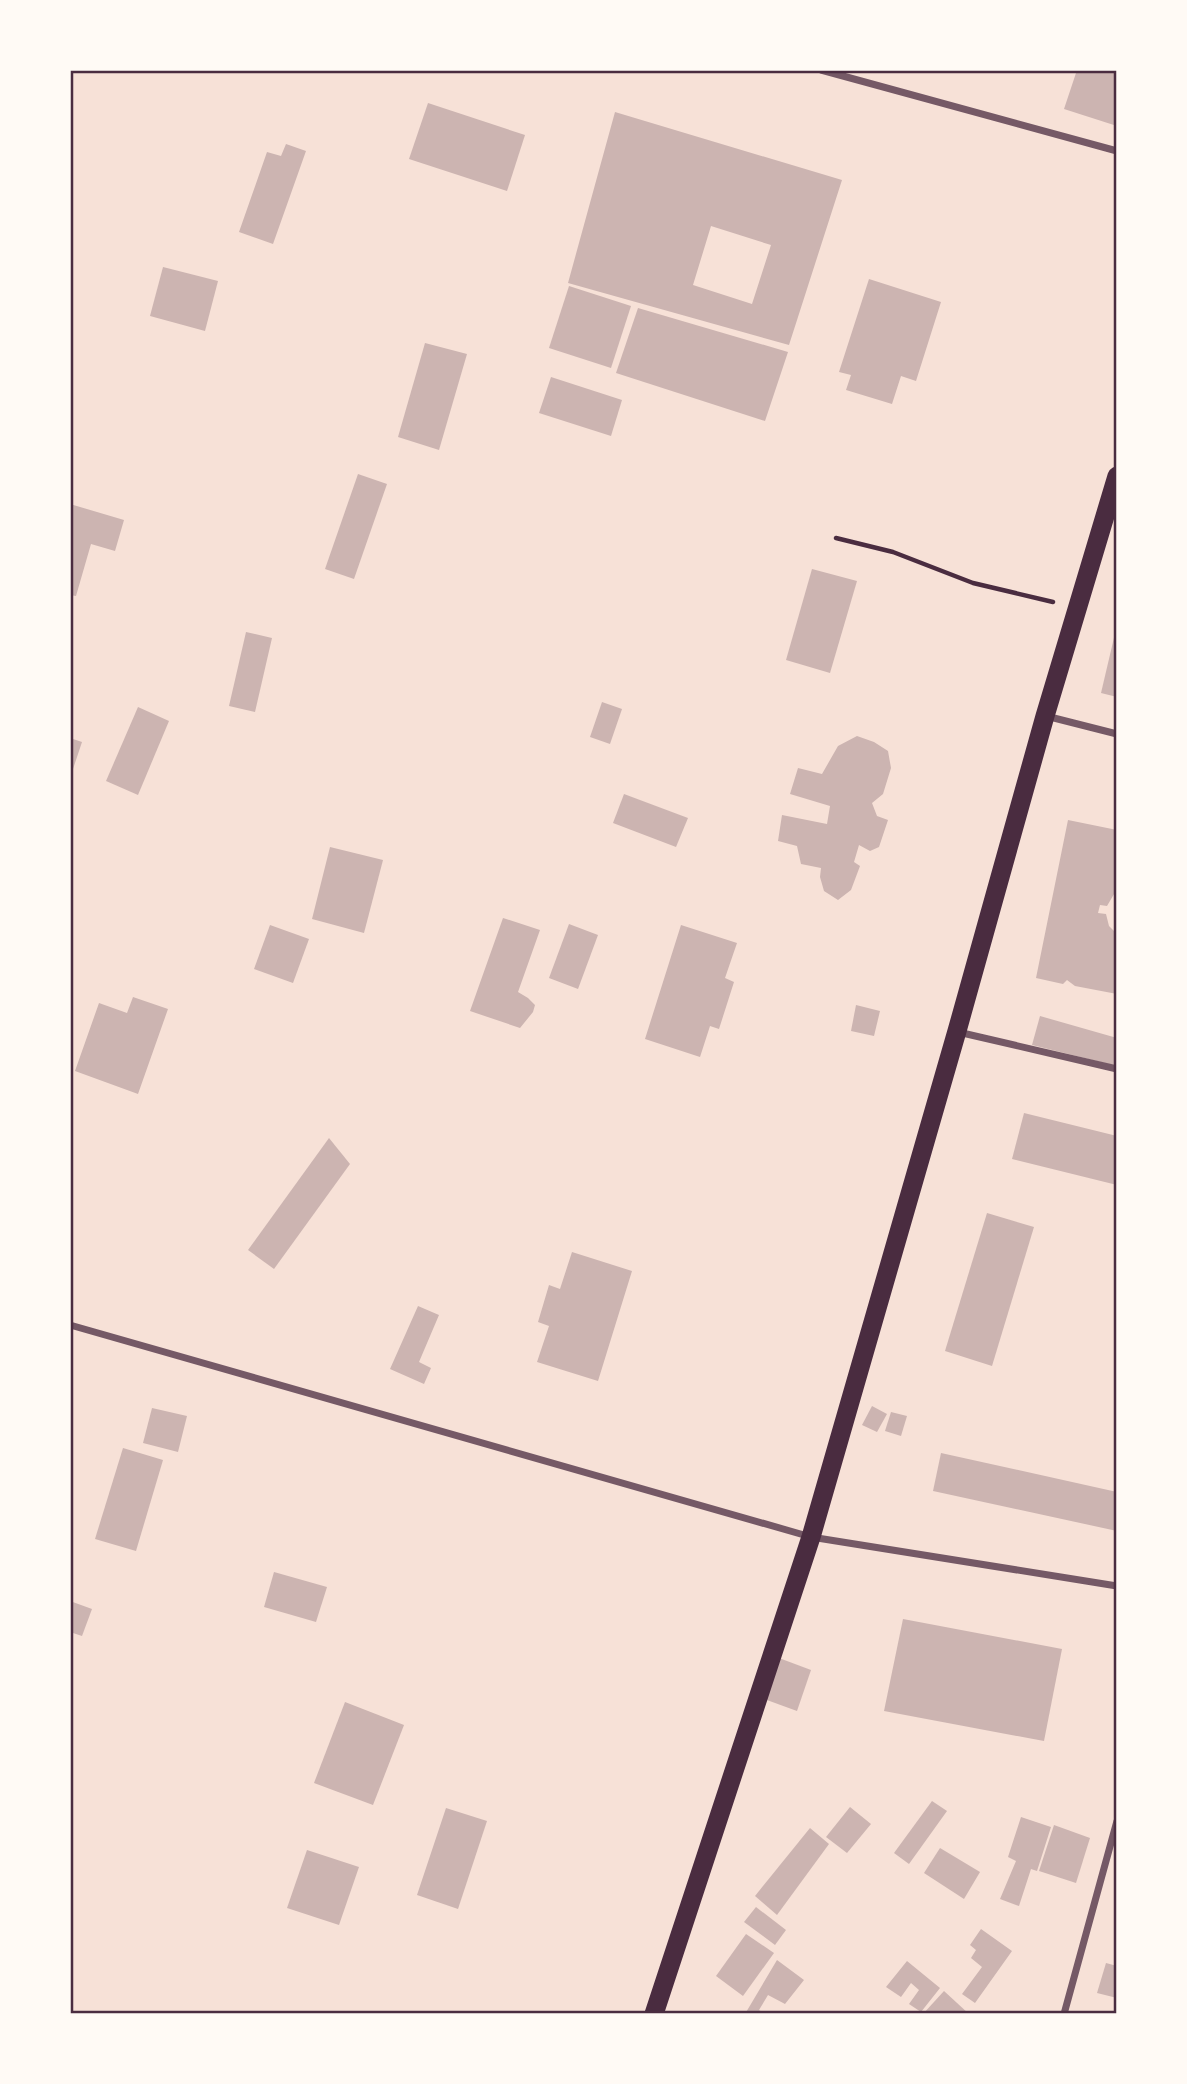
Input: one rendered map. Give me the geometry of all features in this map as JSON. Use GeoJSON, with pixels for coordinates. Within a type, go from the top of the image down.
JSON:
{"type":"FeatureCollection","features":[{"type":"Feature","properties":{"kind":"highway"},"geometry":{"type":"LineString","coordinates":[[654,2014],[811,1537],[1045,716],[1117,476]]}},
{"type":"Feature","properties":{"kind":"street"},"geometry":{"type":"LineString","coordinates":[[821,70],[1117,151]]}},
{"type":"Feature","properties":{"kind":"street"},"geometry":{"type":"LineString","coordinates":[[1045,716],[1117,734]]}},
{"type":"Feature","properties":{"kind":"street"},"geometry":{"type":"LineString","coordinates":[[957,1031],[1117,1069]]}},
{"type":"Feature","properties":{"kind":"street"},"geometry":{"type":"LineString","coordinates":[[70,1325],[811,1537],[1117,1586]]}},
{"type":"Feature","properties":{"kind":"street"},"geometry":{"type":"LineString","coordinates":[[1064,2014],[1117,1821]]}},
{"type":"Feature","properties":{"kind":"path"},"geometry":{"type":"LineString","coordinates":[[836,538],[893,552],[973,583],[1078,607]]}},
{"type":"Feature","properties":{"kind":"building"},"geometry":{"type":"Polygon","coordinates":[[[1077,70],[1117,70],[1117,126],[1064,109],[1077,70]]]}},
{"type":"Feature","properties":{"kind":"building"},"geometry":{"type":"Polygon","coordinates":[[[428,103],[525,135],[507,191],[409,159],[428,103]]]}},
{"type":"Feature","properties":{"kind":"building"},"geometry":{"type":"Polygon","coordinates":[[[615,112],[842,180],[789,345],[568,283],[615,112]],[[711,226],[693,285],[752,304],[771,245],[711,226]]]}},
{"type":"Feature","properties":{"kind":"building"},"geometry":{"type":"Polygon","coordinates":[[[286,144],[306,151],[273,244],[239,232],[267,152],[281,156],[286,144]]]}},
{"type":"Feature","properties":{"kind":"building"},"geometry":{"type":"Polygon","coordinates":[[[163,267],[218,281],[205,331],[150,316],[163,267]]]}},
{"type":"Feature","properties":{"kind":"building"},"geometry":{"type":"Polygon","coordinates":[[[869,279],[941,302],[916,381],[901,376],[892,404],[846,390],[851,375],[839,372],[869,279]]]}},
{"type":"Feature","properties":{"kind":"building"},"geometry":{"type":"Polygon","coordinates":[[[569,286],[631,306],[611,368],[549,348],[569,286]]]}},
{"type":"Feature","properties":{"kind":"building"},"geometry":{"type":"Polygon","coordinates":[[[638,308],[788,352],[765,421],[616,373],[638,308]]]}},
{"type":"Feature","properties":{"kind":"building"},"geometry":{"type":"Polygon","coordinates":[[[425,343],[467,354],[439,450],[398,437],[425,343]]]}},
{"type":"Feature","properties":{"kind":"building"},"geometry":{"type":"Polygon","coordinates":[[[551,377],[622,400],[611,436],[539,413],[551,377]]]}},
{"type":"Feature","properties":{"kind":"building"},"geometry":{"type":"Polygon","coordinates":[[[358,474],[387,484],[354,579],[325,569],[358,474]]]}},
{"type":"Feature","properties":{"kind":"building"},"geometry":{"type":"Polygon","coordinates":[[[70,504],[124,520],[115,551],[91,544],[76,596],[70,595],[70,504]]]}},
{"type":"Feature","properties":{"kind":"building"},"geometry":{"type":"Polygon","coordinates":[[[812,569],[857,581],[830,673],[786,660],[812,569]]]}},
{"type":"Feature","properties":{"kind":"building"},"geometry":{"type":"Polygon","coordinates":[[[1117,629],[1117,697],[1101,693],[1117,629]]]}},
{"type":"Feature","properties":{"kind":"building"},"geometry":{"type":"Polygon","coordinates":[[[246,632],[272,638],[255,712],[229,706],[246,632]]]}},
{"type":"Feature","properties":{"kind":"building"},"geometry":{"type":"Polygon","coordinates":[[[602,702],[622,709],[610,744],[590,737],[602,702]]]}},
{"type":"Feature","properties":{"kind":"building"},"geometry":{"type":"Polygon","coordinates":[[[138,707],[169,721],[138,795],[106,781],[138,707]]]}},
{"type":"Feature","properties":{"kind":"building"},"geometry":{"type":"Polygon","coordinates":[[[857,736],[888,751],[891,768],[883,794],[872,803],[877,816],[888,820],[879,847],[870,851],[859,845],[854,862],[860,866],[851,890],[838,900],[824,891],[820,877],[821,868],[801,864],[797,846],[778,841],[782,815],[827,824],[830,806],[790,794],[798,768],[822,774],[838,746],[857,736]]]}},
{"type":"Feature","properties":{"kind":"building"},"geometry":{"type":"Polygon","coordinates":[[[70,738],[82,742],[71,775],[70,775],[70,738]]]}},
{"type":"Feature","properties":{"kind":"building"},"geometry":{"type":"Polygon","coordinates":[[[624,794],[688,818],[676,847],[613,823],[624,794]]]}},
{"type":"Feature","properties":{"kind":"building"},"geometry":{"type":"Polygon","coordinates":[[[1068,820],[1117,830],[1117,889],[1107,906],[1100,905],[1098,913],[1106,914],[1109,926],[1117,934],[1117,994],[1075,986],[1067,980],[1063,984],[1036,978],[1068,820]]]}},
{"type":"Feature","properties":{"kind":"building"},"geometry":{"type":"Polygon","coordinates":[[[330,847],[383,860],[364,933],[312,919],[330,847]]]}},
{"type":"Feature","properties":{"kind":"building"},"geometry":{"type":"Polygon","coordinates":[[[503,918],[540,930],[518,992],[535,1005],[533,1012],[520,1028],[470,1011],[503,918]]]}},
{"type":"Feature","properties":{"kind":"building"},"geometry":{"type":"Polygon","coordinates":[[[569,924],[598,935],[578,989],[549,978],[569,924]]]}},
{"type":"Feature","properties":{"kind":"building"},"geometry":{"type":"Polygon","coordinates":[[[270,925],[309,939],[293,983],[254,969],[270,925]]]}},
{"type":"Feature","properties":{"kind":"building"},"geometry":{"type":"Polygon","coordinates":[[[681,925],[737,943],[725,978],[734,982],[719,1029],[710,1026],[700,1057],[645,1039],[681,925]]]}},
{"type":"Feature","properties":{"kind":"building"},"geometry":{"type":"Polygon","coordinates":[[[133,997],[168,1009],[138,1094],[75,1071],[99,1003],[127,1013],[133,997]]]}},
{"type":"Feature","properties":{"kind":"building"},"geometry":{"type":"Polygon","coordinates":[[[856,1005],[880,1011],[874,1036],[851,1031],[856,1005]]]}},
{"type":"Feature","properties":{"kind":"building"},"geometry":{"type":"Polygon","coordinates":[[[1040,1016],[1117,1038],[1117,1066],[1032,1045],[1040,1016]]]}},
{"type":"Feature","properties":{"kind":"building"},"geometry":{"type":"Polygon","coordinates":[[[1024,1113],[1117,1136],[1117,1185],[1012,1159],[1024,1113]]]}},
{"type":"Feature","properties":{"kind":"building"},"geometry":{"type":"Polygon","coordinates":[[[329,1138],[350,1164],[274,1269],[248,1250],[329,1138]]]}},
{"type":"Feature","properties":{"kind":"building"},"geometry":{"type":"Polygon","coordinates":[[[987,1213],[1034,1227],[992,1366],[945,1351],[987,1213]]]}},
{"type":"Feature","properties":{"kind":"building"},"geometry":{"type":"Polygon","coordinates":[[[572,1252],[632,1271],[598,1381],[537,1362],[549,1326],[538,1322],[549,1285],[560,1289],[572,1252]]]}},
{"type":"Feature","properties":{"kind":"building"},"geometry":{"type":"Polygon","coordinates":[[[418,1306],[439,1315],[419,1362],[431,1368],[424,1384],[390,1369],[418,1306]]]}},
{"type":"Feature","properties":{"kind":"building"},"geometry":{"type":"Polygon","coordinates":[[[872,1406],[887,1414],[877,1432],[862,1425],[872,1406]]]}},
{"type":"Feature","properties":{"kind":"building"},"geometry":{"type":"Polygon","coordinates":[[[152,1408],[187,1416],[178,1452],[143,1443],[152,1408]]]}},
{"type":"Feature","properties":{"kind":"building"},"geometry":{"type":"Polygon","coordinates":[[[891,1412],[907,1416],[901,1436],[885,1431],[891,1412]]]}},
{"type":"Feature","properties":{"kind":"building"},"geometry":{"type":"Polygon","coordinates":[[[123,1448],[163,1460],[136,1551],[95,1539],[123,1448]]]}},
{"type":"Feature","properties":{"kind":"building"},"geometry":{"type":"Polygon","coordinates":[[[941,1453],[1117,1492],[1117,1531],[933,1491],[941,1453]]]}},
{"type":"Feature","properties":{"kind":"building"},"geometry":{"type":"Polygon","coordinates":[[[274,1572],[327,1587],[316,1622],[264,1607],[274,1572]]]}},
{"type":"Feature","properties":{"kind":"building"},"geometry":{"type":"Polygon","coordinates":[[[70,1601],[92,1609],[82,1636],[70,1632],[70,1601]]]}},
{"type":"Feature","properties":{"kind":"building"},"geometry":{"type":"Polygon","coordinates":[[[903,1619],[1062,1649],[1044,1741],[884,1711],[903,1619]]]}},
{"type":"Feature","properties":{"kind":"building"},"geometry":{"type":"Polygon","coordinates":[[[771,1655],[811,1670],[797,1711],[756,1696],[771,1655]]]}},
{"type":"Feature","properties":{"kind":"building"},"geometry":{"type":"Polygon","coordinates":[[[345,1702],[404,1725],[373,1805],[314,1783],[345,1702]]]}},
{"type":"Feature","properties":{"kind":"building"},"geometry":{"type":"Polygon","coordinates":[[[932,1801],[947,1811],[909,1864],[894,1853],[932,1801]]]}},
{"type":"Feature","properties":{"kind":"building"},"geometry":{"type":"Polygon","coordinates":[[[850,1807],[871,1824],[847,1853],[826,1837],[850,1807]]]}},
{"type":"Feature","properties":{"kind":"building"},"geometry":{"type":"Polygon","coordinates":[[[446,1808],[487,1821],[458,1909],[417,1895],[446,1808]]]}},
{"type":"Feature","properties":{"kind":"building"},"geometry":{"type":"Polygon","coordinates":[[[1021,1817],[1051,1827],[1037,1871],[1031,1869],[1019,1906],[1000,1899],[1016,1861],[1008,1857],[1021,1817]]]}},
{"type":"Feature","properties":{"kind":"building"},"geometry":{"type":"Polygon","coordinates":[[[1054,1825],[1090,1838],[1076,1883],[1039,1871],[1054,1825]]]}},
{"type":"Feature","properties":{"kind":"building"},"geometry":{"type":"Polygon","coordinates":[[[810,1828],[829,1844],[777,1915],[755,1896],[810,1828]]]}},
{"type":"Feature","properties":{"kind":"building"},"geometry":{"type":"Polygon","coordinates":[[[940,1848],[980,1872],[964,1899],[924,1873],[940,1848]]]}},
{"type":"Feature","properties":{"kind":"building"},"geometry":{"type":"Polygon","coordinates":[[[307,1850],[359,1867],[339,1925],[287,1908],[307,1850]]]}},
{"type":"Feature","properties":{"kind":"building"},"geometry":{"type":"Polygon","coordinates":[[[756,1907],[786,1930],[775,1945],[744,1922],[756,1907]]]}},
{"type":"Feature","properties":{"kind":"building"},"geometry":{"type":"Polygon","coordinates":[[[981,1929],[1012,1951],[975,2003],[962,1994],[982,1967],[971,1958],[976,1950],[970,1945],[981,1929]]]}},
{"type":"Feature","properties":{"kind":"building"},"geometry":{"type":"Polygon","coordinates":[[[746,1934],[774,1953],[743,1996],[716,1976],[746,1934]]]}},
{"type":"Feature","properties":{"kind":"building"},"geometry":{"type":"Polygon","coordinates":[[[777,1960],[804,1980],[785,2004],[768,1995],[759,2010],[765,2014],[745,2014],[777,1960]]]}},
{"type":"Feature","properties":{"kind":"building"},"geometry":{"type":"Polygon","coordinates":[[[907,1961],[940,1988],[921,2012],[909,2004],[919,1990],[911,1983],[901,1997],[886,1987],[907,1961]]]}},
{"type":"Feature","properties":{"kind":"building"},"geometry":{"type":"Polygon","coordinates":[[[1106,1963],[1117,1966],[1117,1998],[1097,1993],[1106,1963]]]}},
{"type":"Feature","properties":{"kind":"building"},"geometry":{"type":"Polygon","coordinates":[[[944,1991],[969,2014],[923,2014],[944,1991]]]}}]}
